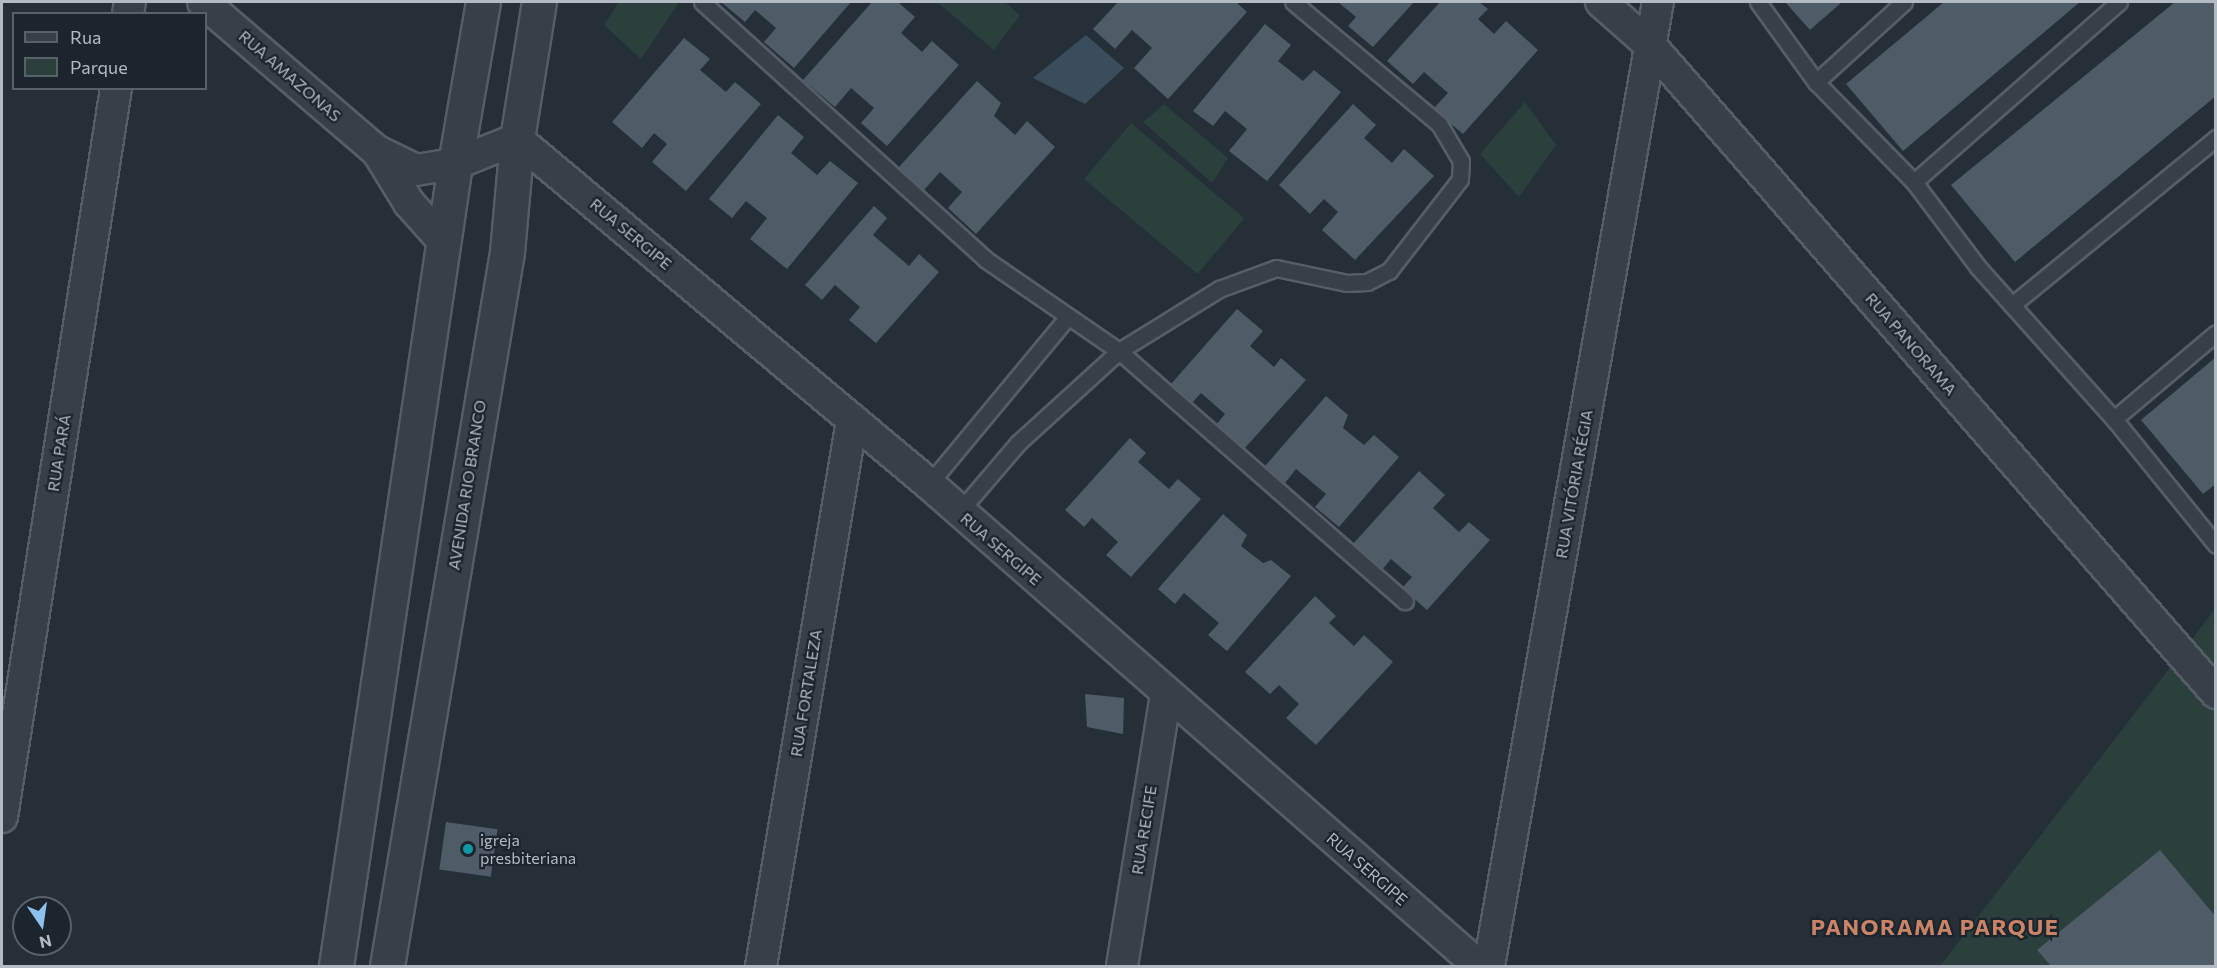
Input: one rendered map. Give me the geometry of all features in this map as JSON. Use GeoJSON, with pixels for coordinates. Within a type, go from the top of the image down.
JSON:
{"type":"FeatureCollection","features":[{"type":"Feature","properties":{"kind":"street","name":"RUA AMAZONAS"},"geometry":{"type":"LineString","coordinates":[[203,2],[377,151],[416,170],[455,164],[517,139]]}},
{"type":"Feature","properties":{"kind":"street"},"geometry":{"type":"LineString","coordinates":[[336,966],[443,241],[483,2]]}},
{"type":"Feature","properties":{"kind":"street","name":"AVENIDA RIO BRANCO"},"geometry":{"type":"LineString","coordinates":[[387,966],[507,252],[517,139],[539,2]]}},
{"type":"Feature","properties":{"kind":"street","name":"RUA PANORAMA"},"geometry":{"type":"LineString","coordinates":[[1601,2],[1651,46],[2216,693]]}},
{"type":"Feature","properties":{"kind":"street","name":"RUA VITÓRIA RÉGIA"},"geometry":{"type":"LineString","coordinates":[[1489,966],[1658,2]]}},
{"type":"Feature","properties":{"kind":"street","name":"RUA PARÁ"},"geometry":{"type":"LineString","coordinates":[[2,817],[116,90]]}},
{"type":"Feature","properties":{"kind":"street","name":"RUA SERGIPE"},"geometry":{"type":"LineString","coordinates":[[517,139],[929,484],[1479,966]]}},
{"type":"Feature","properties":{"kind":"street","name":"RUA AMAZONAS"},"geometry":{"type":"LineString","coordinates":[[377,151],[409,203],[443,241]]}},
{"type":"Feature","properties":{"kind":"street","name":"RUA FORTALEZA"},"geometry":{"type":"LineString","coordinates":[[761,966],[852,420]]}},
{"type":"Feature","properties":{"kind":"street","name":"RUA RECIFE"},"geometry":{"type":"LineString","coordinates":[[1122,966],[1166,694]]}},
{"type":"Feature","properties":{"kind":"lane"},"geometry":{"type":"LineString","coordinates":[[702,2],[985,259],[1067,318],[1119,351],[1406,601]]}},
{"type":"Feature","properties":{"kind":"lane"},"geometry":{"type":"LineString","coordinates":[[959,512],[1018,443],[1119,351],[1219,289],[1276,268],[1347,283],[1367,282],[1389,271],[1460,179],[1461,161],[1439,124],[1293,2]]}},
{"type":"Feature","properties":{"kind":"lane"},"geometry":{"type":"LineString","coordinates":[[1758,2],[1816,82],[1914,182],[2012,305],[2114,419],[2214,540]]}},
{"type":"Feature","properties":{"kind":"lane"},"geometry":{"type":"LineString","coordinates":[[1816,82],[1904,2]]}},
{"type":"Feature","properties":{"kind":"lane"},"geometry":{"type":"LineString","coordinates":[[1914,182],[2119,2]]}},
{"type":"Feature","properties":{"kind":"lane"},"geometry":{"type":"LineString","coordinates":[[2012,305],[2216,138]]}},
{"type":"Feature","properties":{"kind":"lane"},"geometry":{"type":"LineString","coordinates":[[929,484],[1067,318]]}},
{"type":"Feature","properties":{"kind":"lane"},"geometry":{"type":"LineString","coordinates":[[2114,419],[2216,333]]}},
{"type":"Feature","properties":{"kind":"green space"},"geometry":{"type":"Polygon","coordinates":[[[619,2],[679,2],[641,59],[604,25],[619,2]]]}},
{"type":"Feature","properties":{"kind":"green space"},"geometry":{"type":"Polygon","coordinates":[[[937,2],[1005,2],[1020,15],[994,50],[937,2]]]}},
{"type":"Feature","properties":{"kind":"green space"},"geometry":{"type":"Polygon","coordinates":[[[1525,102],[1556,145],[1519,197],[1480,154],[1525,102]]]}},
{"type":"Feature","properties":{"kind":"green space"},"geometry":{"type":"Polygon","coordinates":[[[1164,104],[1228,158],[1212,183],[1143,122],[1164,104]]]}},
{"type":"Feature","properties":{"kind":"green space"},"geometry":{"type":"Polygon","coordinates":[[[1131,123],[1244,218],[1197,274],[1084,179],[1131,123]]]}},
{"type":"Feature","properties":{"kind":"green space"},"geometry":{"type":"Polygon","coordinates":[[[2215,609],[2215,966],[1940,966],[2215,609]]]}},
{"type":"Feature","properties":{"kind":"water"},"geometry":{"type":"Polygon","coordinates":[[[1086,35],[1124,68],[1085,104],[1033,78],[1086,35]]]}},
{"type":"Feature","properties":{"kind":"building"},"geometry":{"type":"Polygon","coordinates":[[[721,2],[851,2],[794,68],[764,42],[776,28],[755,10],[745,22],[721,2]]]}},
{"type":"Feature","properties":{"kind":"building"},"geometry":{"type":"Polygon","coordinates":[[[872,2],[898,2],[915,17],[901,33],[922,52],[932,41],[959,65],[887,146],[861,123],[874,108],[851,88],[835,107],[803,80],[872,2]]]}},
{"type":"Feature","properties":{"kind":"building"},"geometry":{"type":"Polygon","coordinates":[[[1118,2],[1236,2],[1247,12],[1168,99],[1134,68],[1152,48],[1132,30],[1115,49],[1093,29],[1118,2]]]}},
{"type":"Feature","properties":{"kind":"building"},"geometry":{"type":"Polygon","coordinates":[[[1338,2],[1414,2],[1373,47],[1348,26],[1356,17],[1338,2]]]}},
{"type":"Feature","properties":{"kind":"building"},"geometry":{"type":"Polygon","coordinates":[[[1440,2],[1479,2],[1488,9],[1478,19],[1494,34],[1506,21],[1538,50],[1463,134],[1433,109],[1448,93],[1424,72],[1413,84],[1387,61],[1440,2]]]}},
{"type":"Feature","properties":{"kind":"building"},"geometry":{"type":"Polygon","coordinates":[[[1785,2],[1842,2],[1810,30],[1785,2]]]}},
{"type":"Feature","properties":{"kind":"building"},"geometry":{"type":"Polygon","coordinates":[[[1944,2],[2080,2],[1903,151],[1846,84],[1944,2]]]}},
{"type":"Feature","properties":{"kind":"building"},"geometry":{"type":"Polygon","coordinates":[[[2175,2],[2216,2],[2216,96],[2015,262],[1951,185],[2175,2]]]}},
{"type":"Feature","properties":{"kind":"building"},"geometry":{"type":"Polygon","coordinates":[[[1265,24],[1291,45],[1278,61],[1303,81],[1314,70],[1341,92],[1267,181],[1229,151],[1247,129],[1225,111],[1213,126],[1193,111],[1265,24]]]}},
{"type":"Feature","properties":{"kind":"building"},"geometry":{"type":"Polygon","coordinates":[[[684,38],[710,59],[700,70],[726,92],[735,82],[761,104],[686,191],[652,162],[667,144],[654,133],[642,148],[612,122],[684,38]]]}},
{"type":"Feature","properties":{"kind":"building"},"geometry":{"type":"Polygon","coordinates":[[[977,81],[1001,103],[994,116],[1015,135],[1027,121],[1055,147],[976,234],[948,208],[962,192],[940,172],[924,190],[899,167],[977,81]]]}},
{"type":"Feature","properties":{"kind":"building"},"geometry":{"type":"Polygon","coordinates":[[[1353,104],[1376,125],[1364,138],[1392,163],[1404,149],[1434,176],[1355,260],[1322,230],[1338,212],[1324,199],[1310,214],[1279,185],[1353,104]]]}},
{"type":"Feature","properties":{"kind":"building"},"geometry":{"type":"Polygon","coordinates":[[[778,115],[804,137],[791,153],[817,175],[830,161],[858,183],[787,269],[750,239],[767,218],[746,201],[732,218],[709,199],[778,115]]]}},
{"type":"Feature","properties":{"kind":"building"},"geometry":{"type":"Polygon","coordinates":[[[874,206],[887,218],[873,235],[909,266],[919,254],[939,272],[876,343],[849,320],[860,307],[835,285],[822,300],[805,285],[874,206]]]}},
{"type":"Feature","properties":{"kind":"building"},"geometry":{"type":"Polygon","coordinates":[[[1237,309],[1263,331],[1250,346],[1274,367],[1281,358],[1306,380],[1244,449],[1216,425],[1225,414],[1201,393],[1192,403],[1171,384],[1237,309]]]}},
{"type":"Feature","properties":{"kind":"building"},"geometry":{"type":"Polygon","coordinates":[[[2216,357],[2216,484],[2203,494],[2141,420],[2216,357]]]}},
{"type":"Feature","properties":{"kind":"building"},"geometry":{"type":"Polygon","coordinates":[[[1326,396],[1348,415],[1343,428],[1364,445],[1374,435],[1399,457],[1339,527],[1315,507],[1326,494],[1296,469],[1285,483],[1265,466],[1326,396]]]}},
{"type":"Feature","properties":{"kind":"building"},"geometry":{"type":"Polygon","coordinates":[[[1130,438],[1146,453],[1138,462],[1169,489],[1178,479],[1201,499],[1131,577],[1106,555],[1118,542],[1092,518],[1084,527],[1065,510],[1130,438]]]}},
{"type":"Feature","properties":{"kind":"building"},"geometry":{"type":"Polygon","coordinates":[[[1419,471],[1445,495],[1433,508],[1459,532],[1469,522],[1490,540],[1427,610],[1402,588],[1412,577],[1391,559],[1381,571],[1352,545],[1419,471]]]}},
{"type":"Feature","properties":{"kind":"building"},"geometry":{"type":"Polygon","coordinates":[[[1223,514],[1247,535],[1241,546],[1263,563],[1271,560],[1291,576],[1227,651],[1208,635],[1219,623],[1184,593],[1175,604],[1158,589],[1223,514]]]}},
{"type":"Feature","properties":{"kind":"building"},"geometry":{"type":"Polygon","coordinates":[[[1315,596],[1336,616],[1329,623],[1354,646],[1364,635],[1393,662],[1316,745],[1286,718],[1299,704],[1279,685],[1270,694],[1245,672],[1315,596]]]}},
{"type":"Feature","properties":{"kind":"building"},"geometry":{"type":"Polygon","coordinates":[[[1085,694],[1124,698],[1123,734],[1087,727],[1085,694]]]}},
{"type":"Feature","properties":{"kind":"building","name":"igreja presbiteriana"},"geometry":{"type":"Polygon","coordinates":[[[446,822],[497,829],[491,877],[439,870],[446,822]]]}},
{"type":"Feature","properties":{"kind":"building"},"geometry":{"type":"Polygon","coordinates":[[[2160,850],[2216,917],[2216,966],[2051,966],[2037,950],[2160,850]]]}},
{"type":"Feature","properties":{"kind":"place","name":"igreja presbiteriana"},"geometry":{"type":"Point","coordinates":[468,849]}},
{"type":"Feature","properties":{"kind":"district","name":"PANORAMA PARQUE"},"geometry":{"type":"Point","coordinates":[1935,927]}}]}
